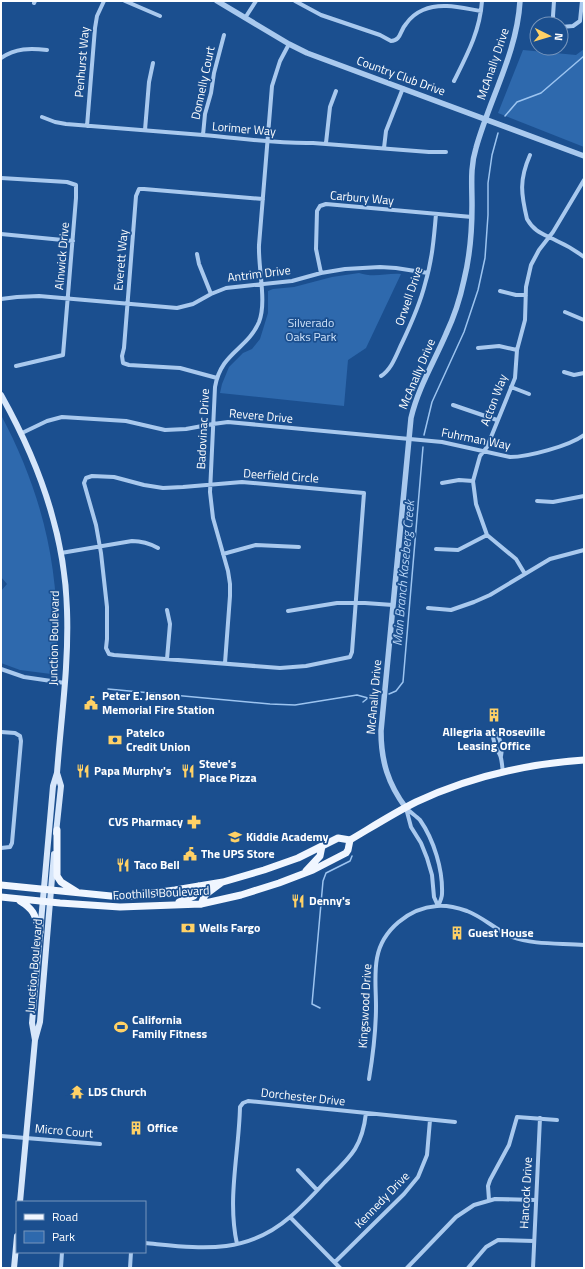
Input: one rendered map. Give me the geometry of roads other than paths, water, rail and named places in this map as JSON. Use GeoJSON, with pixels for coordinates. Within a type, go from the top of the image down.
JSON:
{"type":"FeatureCollection","features":[{"type":"Feature","properties":{"kind":"main road","name":"Junction Boulevard"},"geometry":{"type":"LineString","coordinates":[[1,395],[22,433],[40,475],[61,553],[67,609],[65,683],[58,773],[53,786],[40,1022],[35,1040],[20,1201]]}},
{"type":"Feature","properties":{"kind":"main road","name":"Foothills Boulevard"},"geometry":{"type":"LineString","coordinates":[[1,886],[111,896],[131,896],[223,882],[298,858],[338,838],[350,840],[406,808],[441,792],[475,780],[503,772],[544,764],[584,760]]}},
{"type":"Feature","properties":{"kind":"main road","name":"Junction Boulevard"},"geometry":{"type":"LineString","coordinates":[[47,890],[61,786],[58,773]]}},
{"type":"Feature","properties":{"kind":"main road"},"geometry":{"type":"LineString","coordinates":[[56,830],[58,876],[60,882],[78,893]]}},
{"type":"Feature","properties":{"kind":"main road","name":"Foothills Boulevard"},"geometry":{"type":"LineString","coordinates":[[1,897],[18,900],[120,907],[201,904],[241,895],[304,874],[344,855],[348,850],[350,840]]}},
{"type":"Feature","properties":{"kind":"main road"},"geometry":{"type":"LineString","coordinates":[[304,874],[320,856],[322,846]]}},
{"type":"Feature","properties":{"kind":"main road"},"geometry":{"type":"LineString","coordinates":[[201,904],[205,895],[223,882]]}},
{"type":"Feature","properties":{"kind":"main road"},"geometry":{"type":"LineString","coordinates":[[174,904],[194,896],[199,886]]}},
{"type":"Feature","properties":{"kind":"main road"},"geometry":{"type":"LineString","coordinates":[[18,900],[31,908],[35,914],[40,932]]}},
{"type":"Feature","properties":{"kind":"main road","name":"Junction Boulevard"},"geometry":{"type":"LineString","coordinates":[[35,1040],[32,1023],[40,932],[46,902]]}},
{"type":"Feature","properties":{"kind":"main road"},"geometry":{"type":"LineString","coordinates":[[14,1268],[16,1247]]}},
{"type":"Feature","properties":{"kind":"street","name":"Penhurst Way"},"geometry":{"type":"LineString","coordinates":[[87,126],[95,28],[97,16],[104,1]]}},
{"type":"Feature","properties":{"kind":"street"},"geometry":{"type":"LineString","coordinates":[[125,1],[160,16]]}},
{"type":"Feature","properties":{"kind":"street","name":"Country Club Drive"},"geometry":{"type":"LineString","coordinates":[[217,1],[289,44],[318,57],[584,156]]}},
{"type":"Feature","properties":{"kind":"street"},"geometry":{"type":"LineString","coordinates":[[245,18],[256,1]]}},
{"type":"Feature","properties":{"kind":"street"},"geometry":{"type":"LineString","coordinates":[[296,1],[321,15],[380,35],[391,41],[400,36],[403,27],[410,18],[428,8],[445,6],[481,11]]}},
{"type":"Feature","properties":{"kind":"street"},"geometry":{"type":"LineString","coordinates":[[454,81],[473,42],[482,1]]}},
{"type":"Feature","properties":{"kind":"street","name":"McAnally Drive"},"geometry":{"type":"LineString","coordinates":[[438,906],[442,895],[440,874],[435,853],[430,838],[420,820],[406,808],[396,794],[387,775],[381,748],[381,725],[408,439],[414,404],[446,334],[460,294],[469,252],[472,217],[472,163],[476,146],[516,36],[520,1]]}},
{"type":"Feature","properties":{"kind":"street"},"geometry":{"type":"LineString","coordinates":[[553,16],[554,1]]}},
{"type":"Feature","properties":{"kind":"street"},"geometry":{"type":"LineString","coordinates":[[569,26],[573,26],[580,21],[582,1]]}},
{"type":"Feature","properties":{"kind":"street","name":"Donnelly Court"},"geometry":{"type":"LineString","coordinates":[[203,135],[205,114],[212,93],[214,72],[224,35]]}},
{"type":"Feature","properties":{"kind":"street","name":"Badovinac Drive"},"geometry":{"type":"LineString","coordinates":[[225,663],[230,596],[228,572],[213,518],[210,485],[217,378],[229,357],[246,342],[256,328],[262,312],[258,256],[274,77],[289,44]]}},
{"type":"Feature","properties":{"kind":"street"},"geometry":{"type":"LineString","coordinates":[[1,58],[18,50],[48,50]]}},
{"type":"Feature","properties":{"kind":"street"},"geometry":{"type":"LineString","coordinates":[[145,130],[149,82],[153,63]]}},
{"type":"Feature","properties":{"kind":"street"},"geometry":{"type":"LineString","coordinates":[[384,148],[386,131],[403,88]]}},
{"type":"Feature","properties":{"kind":"street"},"geometry":{"type":"LineString","coordinates":[[326,144],[330,107],[336,91]]}},
{"type":"Feature","properties":{"kind":"street","name":"Lorimer Way"},"geometry":{"type":"LineString","coordinates":[[42,117],[55,122],[87,126],[294,143],[446,152]]}},
{"type":"Feature","properties":{"kind":"street"},"geometry":{"type":"LineString","coordinates":[[530,155],[523,174],[522,182],[525,212],[530,225],[542,235],[576,251],[584,257]]}},
{"type":"Feature","properties":{"kind":"street","name":"Alnwick Drive"},"geometry":{"type":"LineString","coordinates":[[1,178],[67,182],[76,185],[73,241],[63,355],[16,366]]}},
{"type":"Feature","properties":{"kind":"street","name":"Acton Way"},"geometry":{"type":"LineString","coordinates":[[487,535],[476,504],[473,481],[480,456],[487,447],[516,372],[517,350],[525,320],[527,280],[530,265],[539,250],[549,238],[584,180]]}},
{"type":"Feature","properties":{"kind":"street","name":"Everett Way"},"geometry":{"type":"LineString","coordinates":[[217,378],[180,368],[129,365],[123,363],[122,356],[124,348],[136,196],[138,189],[144,188],[263,199]]}},
{"type":"Feature","properties":{"kind":"street","name":"Carbury Way"},"geometry":{"type":"LineString","coordinates":[[322,273],[316,249],[317,211],[320,206],[326,204],[472,217]]}},
{"type":"Feature","properties":{"kind":"street","name":"Orwell Drive"},"geometry":{"type":"LineString","coordinates":[[381,376],[386,373],[391,366],[411,324],[422,294],[432,251],[436,214]]}},
{"type":"Feature","properties":{"kind":"street"},"geometry":{"type":"LineString","coordinates":[[1,234],[73,241]]}},
{"type":"Feature","properties":{"kind":"street"},"geometry":{"type":"LineString","coordinates":[[197,254],[199,264],[211,294]]}},
{"type":"Feature","properties":{"kind":"street","name":"Antrim Drive"},"geometry":{"type":"LineString","coordinates":[[1,299],[28,296],[177,308],[194,304],[211,294],[226,288],[292,280],[345,269],[380,267],[428,273]]}},
{"type":"Feature","properties":{"kind":"street"},"geometry":{"type":"LineString","coordinates":[[500,291],[526,295]]}},
{"type":"Feature","properties":{"kind":"street"},"geometry":{"type":"LineString","coordinates":[[565,312],[584,320]]}},
{"type":"Feature","properties":{"kind":"street"},"geometry":{"type":"LineString","coordinates":[[478,348],[499,346],[517,350]]}},
{"type":"Feature","properties":{"kind":"street"},"geometry":{"type":"LineString","coordinates":[[564,372],[574,375],[584,373]]}},
{"type":"Feature","properties":{"kind":"street"},"geometry":{"type":"LineString","coordinates":[[511,387],[529,394]]}},
{"type":"Feature","properties":{"kind":"street"},"geometry":{"type":"LineString","coordinates":[[453,405],[497,420]]}},
{"type":"Feature","properties":{"kind":"street","name":"Revere Drive"},"geometry":{"type":"LineString","coordinates":[[22,433],[46,421],[62,417],[126,421],[165,430],[186,429],[228,422],[408,439]]}},
{"type":"Feature","properties":{"kind":"street","name":"Fuhrman Way"},"geometry":{"type":"LineString","coordinates":[[408,439],[442,442],[503,456],[519,457],[568,443],[584,435]]}},
{"type":"Feature","properties":{"kind":"street","name":"Deerfield Circle"},"geometry":{"type":"LineString","coordinates":[[92,476],[114,477],[144,485],[163,488],[210,485],[242,482],[364,493],[352,652],[350,657],[293,668],[280,668],[109,654],[106,648],[108,625],[107,601],[100,546],[96,525],[84,483],[86,478],[92,476]]}},
{"type":"Feature","properties":{"kind":"street"},"geometry":{"type":"LineString","coordinates":[[442,483],[459,480],[473,481]]}},
{"type":"Feature","properties":{"kind":"street"},"geometry":{"type":"LineString","coordinates":[[538,501],[552,502],[584,496]]}},
{"type":"Feature","properties":{"kind":"street"},"geometry":{"type":"LineString","coordinates":[[436,549],[458,550],[487,535],[516,559],[525,574]]}},
{"type":"Feature","properties":{"kind":"street"},"geometry":{"type":"LineString","coordinates":[[61,553],[132,541],[150,543],[158,548]]}},
{"type":"Feature","properties":{"kind":"street"},"geometry":{"type":"LineString","coordinates":[[223,554],[256,545],[299,547]]}},
{"type":"Feature","properties":{"kind":"street"},"geometry":{"type":"LineString","coordinates":[[428,608],[451,610],[490,595],[550,559],[584,550]]}},
{"type":"Feature","properties":{"kind":"street"},"geometry":{"type":"LineString","coordinates":[[288,611],[337,603],[356,602],[393,606]]}},
{"type":"Feature","properties":{"kind":"street"},"geometry":{"type":"LineString","coordinates":[[167,659],[170,624],[168,610]]}},
{"type":"Feature","properties":{"kind":"street"},"geometry":{"type":"LineString","coordinates":[[1,669],[24,677],[65,683]]}},
{"type":"Feature","properties":{"kind":"street"},"geometry":{"type":"LineString","coordinates":[[493,730],[492,737],[496,751],[501,756],[503,772]]}},
{"type":"Feature","properties":{"kind":"street"},"geometry":{"type":"LineString","coordinates":[[1,732],[15,733],[20,736],[21,741],[12,843],[10,847],[1,848]]}},
{"type":"Feature","properties":{"kind":"street","name":"McAnally Drive"},"geometry":{"type":"LineString","coordinates":[[406,808],[411,827],[421,843],[427,858],[432,875],[434,897],[438,906]]}},
{"type":"Feature","properties":{"kind":"street","name":"Kingswood Drive"},"geometry":{"type":"LineString","coordinates":[[369,1079],[375,1035],[375,971],[377,956],[388,933],[397,923],[410,914],[424,908],[438,906],[455,907],[468,911],[512,937],[535,941],[584,944]]}},
{"type":"Feature","properties":{"kind":"street","name":"Dorchester Drive"},"geometry":{"type":"LineString","coordinates":[[237,1244],[233,1221],[233,1203],[240,1107],[243,1103],[248,1101],[455,1122]]}},
{"type":"Feature","properties":{"kind":"street"},"geometry":{"type":"LineString","coordinates":[[146,1243],[218,1248],[237,1244],[270,1231],[290,1217],[352,1156],[362,1135],[366,1114]]}},
{"type":"Feature","properties":{"kind":"street"},"geometry":{"type":"LineString","coordinates":[[490,1200],[488,1186],[509,1144],[517,1117],[557,1120]]}},
{"type":"Feature","properties":{"kind":"street","name":"Hancock Drive"},"geometry":{"type":"LineString","coordinates":[[533,1268],[540,1118]]}},
{"type":"Feature","properties":{"kind":"street","name":"Kennedy Drive"},"geometry":{"type":"LineString","coordinates":[[335,1262],[404,1194],[418,1178],[427,1155],[430,1120]]}},
{"type":"Feature","properties":{"kind":"street","name":"Micro Court"},"geometry":{"type":"LineString","coordinates":[[1,1136],[100,1144]]}},
{"type":"Feature","properties":{"kind":"street"},"geometry":{"type":"LineString","coordinates":[[298,1170],[317,1190]]}},
{"type":"Feature","properties":{"kind":"street"},"geometry":{"type":"LineString","coordinates":[[407,1268],[456,1217],[474,1205],[490,1200],[502,1199],[535,1200]]}},
{"type":"Feature","properties":{"kind":"street"},"geometry":{"type":"LineString","coordinates":[[290,1217],[340,1268]]}},
{"type":"Feature","properties":{"kind":"street"},"geometry":{"type":"LineString","coordinates":[[468,1268],[486,1247],[498,1240],[534,1241]]}},
{"type":"Feature","properties":{"kind":"street"},"geometry":{"type":"LineString","coordinates":[[61,1268],[62,1253]]}},
{"type":"Feature","properties":{"kind":"street"},"geometry":{"type":"LineString","coordinates":[[130,1268],[131,1253]]}},
{"type":"Feature","properties":{"kind":"waterway","name":"Main Branch Kaseberg Creek"},"geometry":{"type":"LineString","coordinates":[[505,116],[517,102],[541,93],[584,56]]}},
{"type":"Feature","properties":{"kind":"waterway","name":"Main Branch Kaseberg Creek"},"geometry":{"type":"LineString","coordinates":[[424,435],[432,402],[464,332],[478,290],[485,258],[488,215],[488,183],[492,155],[498,133]]}},
{"type":"Feature","properties":{"kind":"waterway","name":"Main Branch Kaseberg Creek"},"geometry":{"type":"LineString","coordinates":[[389,694],[396,691],[403,682],[423,447]]}},
{"type":"Feature","properties":{"kind":"waterway"},"geometry":{"type":"LineString","coordinates":[[108,689],[295,705],[357,695],[368,698]]}},
{"type":"Feature","properties":{"kind":"waterway","name":"Main Branch Kaseberg Creek"},"geometry":{"type":"LineString","coordinates":[[363,702],[368,698],[375,696]]}},
{"type":"Feature","properties":{"kind":"waterway","name":"Main Branch Kaseberg Creek"},"geometry":{"type":"LineString","coordinates":[[320,1008],[312,1004],[323,881],[326,873],[350,861],[352,856]]}},
{"type":"Feature","properties":{"kind":"place","name":"Peter E. Jenson Memorial Fire Station"},"geometry":{"type":"Point","coordinates":[91,703]}},
{"type":"Feature","properties":{"kind":"place","name":"Allegria at Roseville Leasing Office"},"geometry":{"type":"Point","coordinates":[494,715]}},
{"type":"Feature","properties":{"kind":"place","name":"Patelco Credit Union"},"geometry":{"type":"Point","coordinates":[115,740]}},
{"type":"Feature","properties":{"kind":"place","name":"Papa Murphy's"},"geometry":{"type":"Point","coordinates":[83,771]}},
{"type":"Feature","properties":{"kind":"place","name":"Steve's Place Pizza"},"geometry":{"type":"Point","coordinates":[188,771]}},
{"type":"Feature","properties":{"kind":"place","name":"CVS Pharmacy"},"geometry":{"type":"Point","coordinates":[194,822]}},
{"type":"Feature","properties":{"kind":"place","name":"Kiddie Academy"},"geometry":{"type":"Point","coordinates":[235,837]}},
{"type":"Feature","properties":{"kind":"place","name":"The UPS Store"},"geometry":{"type":"Point","coordinates":[190,854]}},
{"type":"Feature","properties":{"kind":"place","name":"Taco Bell"},"geometry":{"type":"Point","coordinates":[123,865]}},
{"type":"Feature","properties":{"kind":"place","name":"Denny's"},"geometry":{"type":"Point","coordinates":[298,901]}},
{"type":"Feature","properties":{"kind":"place","name":"Wells Fargo"},"geometry":{"type":"Point","coordinates":[188,928]}},
{"type":"Feature","properties":{"kind":"place","name":"Guest House"},"geometry":{"type":"Point","coordinates":[457,933]}},
{"type":"Feature","properties":{"kind":"place","name":"California Family Fitness"},"geometry":{"type":"Point","coordinates":[121,1027]}},
{"type":"Feature","properties":{"kind":"place","name":"LDS Church"},"geometry":{"type":"Point","coordinates":[77,1092]}},
{"type":"Feature","properties":{"kind":"place","name":"Office"},"geometry":{"type":"Point","coordinates":[136,1128]}},
{"type":"Feature","properties":{"kind":"park label","name":"Silverado Oaks Park"},"geometry":{"type":"Point","coordinates":[311,330]}}]}
